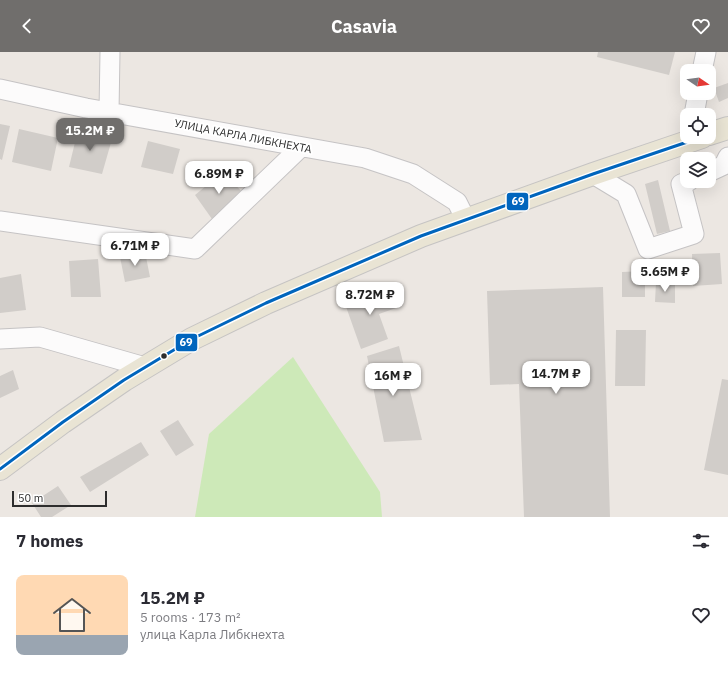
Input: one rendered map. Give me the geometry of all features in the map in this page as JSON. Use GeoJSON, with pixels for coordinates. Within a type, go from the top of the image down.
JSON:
{"type":"FeatureCollection","features":[{"type":"Feature","properties":{"kind":"main road"},"geometry":{"type":"LineString","coordinates":[[716,132],[728,128]]}},
{"type":"Feature","properties":{"kind":"main road"},"geometry":{"type":"LineString","coordinates":[[0,469],[63,422],[145,367],[192,339],[266,303],[421,236],[680,143]]}},
{"type":"Feature","properties":{"kind":"street"},"geometry":{"type":"LineString","coordinates":[[109,112],[110,52]]}},
{"type":"Feature","properties":{"kind":"street"},"geometry":{"type":"LineString","coordinates":[[703,64],[706,52]]}},
{"type":"Feature","properties":{"kind":"street","name":"УЛИЦА КАРЛА ЛИБКНЕХТА"},"geometry":{"type":"LineString","coordinates":[[0,89],[109,112],[365,158],[414,174],[457,202],[466,220]]}},
{"type":"Feature","properties":{"kind":"street"},"geometry":{"type":"LineString","coordinates":[[0,221],[195,249],[301,147]]}},
{"type":"Feature","properties":{"kind":"street"},"geometry":{"type":"LineString","coordinates":[[716,169],[724,165],[728,157]]}},
{"type":"Feature","properties":{"kind":"street"},"geometry":{"type":"LineString","coordinates":[[592,174],[626,194],[648,249],[694,234],[682,188]]}},
{"type":"Feature","properties":{"kind":"street"},"geometry":{"type":"LineString","coordinates":[[0,339],[40,337],[145,367]]}},
{"type":"Feature","properties":{"kind":"green space"},"geometry":{"type":"Polygon","coordinates":[[[293,357],[380,492],[382,517],[195,517],[209,434],[293,357]]]}},
{"type":"Feature","properties":{"kind":"building"},"geometry":{"type":"Polygon","coordinates":[[[598,52],[675,52],[669,75],[597,57],[598,52]]]}},
{"type":"Feature","properties":{"kind":"building"},"geometry":{"type":"Polygon","coordinates":[[[728,83],[728,98],[719,102],[716,94],[716,87],[728,83]]]}},
{"type":"Feature","properties":{"kind":"building"},"geometry":{"type":"Polygon","coordinates":[[[0,124],[10,126],[2,160],[0,159],[0,124]]]}},
{"type":"Feature","properties":{"kind":"building"},"geometry":{"type":"Polygon","coordinates":[[[19,129],[58,138],[51,171],[12,162],[19,129]]]}},
{"type":"Feature","properties":{"kind":"building"},"geometry":{"type":"Polygon","coordinates":[[[78,130],[112,139],[102,174],[69,167],[78,130]]]}},
{"type":"Feature","properties":{"kind":"building"},"geometry":{"type":"Polygon","coordinates":[[[148,141],[180,149],[173,174],[141,167],[148,141]]]}},
{"type":"Feature","properties":{"kind":"building"},"geometry":{"type":"Polygon","coordinates":[[[223,172],[245,195],[212,219],[195,195],[223,172]]]}},
{"type":"Feature","properties":{"kind":"building"},"geometry":{"type":"Polygon","coordinates":[[[658,180],[670,231],[657,234],[645,184],[658,180]]]}},
{"type":"Feature","properties":{"kind":"building"},"geometry":{"type":"Polygon","coordinates":[[[145,252],[150,277],[125,282],[120,257],[145,252]]]}},
{"type":"Feature","properties":{"kind":"building"},"geometry":{"type":"Polygon","coordinates":[[[720,253],[722,284],[693,286],[692,254],[720,253]]]}},
{"type":"Feature","properties":{"kind":"building"},"geometry":{"type":"Polygon","coordinates":[[[98,259],[101,297],[71,297],[69,261],[98,259]]]}},
{"type":"Feature","properties":{"kind":"building"},"geometry":{"type":"Polygon","coordinates":[[[645,271],[645,297],[622,297],[622,272],[645,271]]]}},
{"type":"Feature","properties":{"kind":"building"},"geometry":{"type":"Polygon","coordinates":[[[21,274],[26,310],[0,313],[0,278],[21,274]]]}},
{"type":"Feature","properties":{"kind":"building"},"geometry":{"type":"Polygon","coordinates":[[[656,282],[675,283],[675,303],[655,302],[656,282]]]}},
{"type":"Feature","properties":{"kind":"building"},"geometry":{"type":"Polygon","coordinates":[[[388,286],[396,308],[379,314],[388,339],[361,349],[344,301],[388,286]]]}},
{"type":"Feature","properties":{"kind":"building"},"geometry":{"type":"Polygon","coordinates":[[[603,287],[610,517],[524,517],[519,384],[490,385],[487,291],[603,287]]]}},
{"type":"Feature","properties":{"kind":"building"},"geometry":{"type":"Polygon","coordinates":[[[616,330],[646,330],[645,386],[615,386],[616,330]]]}},
{"type":"Feature","properties":{"kind":"building"},"geometry":{"type":"Polygon","coordinates":[[[399,346],[422,440],[384,442],[367,356],[399,346]]]}},
{"type":"Feature","properties":{"kind":"building"},"geometry":{"type":"Polygon","coordinates":[[[13,370],[19,389],[0,398],[0,376],[13,370]]]}},
{"type":"Feature","properties":{"kind":"building"},"geometry":{"type":"Polygon","coordinates":[[[722,379],[728,380],[728,475],[704,470],[722,379]]]}},
{"type":"Feature","properties":{"kind":"building"},"geometry":{"type":"Polygon","coordinates":[[[178,420],[194,445],[176,456],[160,431],[178,420]]]}},
{"type":"Feature","properties":{"kind":"building"},"geometry":{"type":"Polygon","coordinates":[[[141,442],[149,455],[90,492],[80,477],[141,442]]]}},
{"type":"Feature","properties":{"kind":"building"},"geometry":{"type":"Polygon","coordinates":[[[58,486],[71,505],[52,517],[41,517],[32,503],[58,486]]]}},
{"type":"Feature","properties":{"kind":"transit line","name":"69"},"geometry":{"type":"LineString","coordinates":[[0,469],[63,422],[124,380],[192,339],[266,303],[421,236],[681,144]]}}]}
